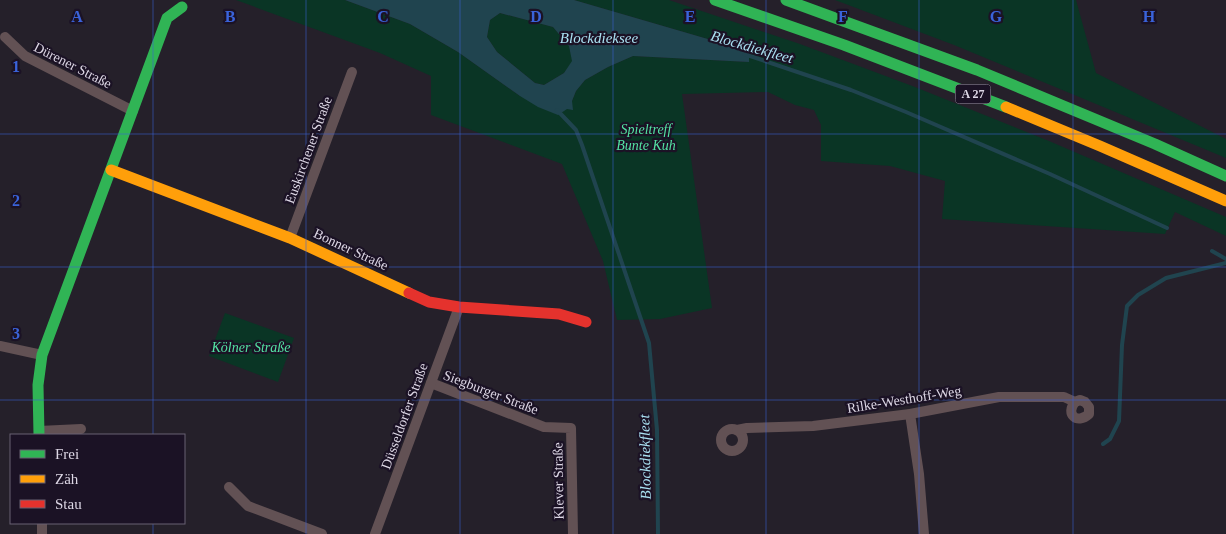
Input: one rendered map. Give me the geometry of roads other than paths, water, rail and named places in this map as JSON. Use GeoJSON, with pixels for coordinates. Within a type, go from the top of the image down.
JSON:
{"type":"FeatureCollection","features":[{"type":"Feature","properties":{"kind":"main road","name":"A 27"},"geometry":{"type":"LineString","coordinates":[[714,0],[770,18],[922,74],[1155,168],[1226,201]]}},
{"type":"Feature","properties":{"kind":"main road","name":"A 27"},"geometry":{"type":"LineString","coordinates":[[786,0],[985,74],[1155,144],[1226,176]]}},
{"type":"Feature","properties":{"kind":"main road"},"geometry":{"type":"LineString","coordinates":[[39,433],[38,380],[42,355],[167,18],[182,7]]}},
{"type":"Feature","properties":{"kind":"main road","name":"Bonner Straße"},"geometry":{"type":"LineString","coordinates":[[111,170],[290,238],[429,302],[459,307],[559,314],[586,322]]}},
{"type":"Feature","properties":{"kind":"street","name":"Dürener Straße"},"geometry":{"type":"LineString","coordinates":[[5,37],[25,56],[133,110]]}},
{"type":"Feature","properties":{"kind":"street","name":"Euskirchener Straße"},"geometry":{"type":"LineString","coordinates":[[290,238],[352,72]]}},
{"type":"Feature","properties":{"kind":"street","name":"Düsseldorfer Straße"},"geometry":{"type":"LineString","coordinates":[[375,534],[459,307]]}},
{"type":"Feature","properties":{"kind":"street"},"geometry":{"type":"LineString","coordinates":[[0,346],[42,355]]}},
{"type":"Feature","properties":{"kind":"street","name":"Siegburger Straße"},"geometry":{"type":"LineString","coordinates":[[431,383],[544,427],[571,428]]}},
{"type":"Feature","properties":{"kind":"street","name":"Rilke-Westhoff-Weg"},"geometry":{"type":"LineString","coordinates":[[737,430],[813,426],[910,414],[999,397],[1064,398],[1075,402]]}},
{"type":"Feature","properties":{"kind":"street"},"geometry":{"type":"LineString","coordinates":[[910,414],[919,474],[924,534]]}},
{"type":"Feature","properties":{"kind":"street","name":"Klever Straße"},"geometry":{"type":"LineString","coordinates":[[571,428],[573,534]]}},
{"type":"Feature","properties":{"kind":"street"},"geometry":{"type":"LineString","coordinates":[[39,433],[81,429]]}},
{"type":"Feature","properties":{"kind":"street"},"geometry":{"type":"LineString","coordinates":[[229,487],[248,506],[322,534]]}},
{"type":"Feature","properties":{"kind":"water","name":"Blockdieksee"},"geometry":{"type":"Polygon","coordinates":[[[345,0],[574,0],[749,51],[749,62],[633,56],[585,80],[576,91],[572,101],[573,110],[567,109],[558,115],[538,107],[520,96],[458,52],[410,24],[345,0]],[[500,13],[490,20],[487,37],[497,52],[535,83],[544,85],[564,73],[572,61],[569,46],[553,27],[500,13]]]}},
{"type":"Feature","properties":{"kind":"waterway","name":"Blockdiekfleet"},"geometry":{"type":"LineString","coordinates":[[744,54],[851,90],[906,112],[1050,174],[1167,228]]}},
{"type":"Feature","properties":{"kind":"waterway","name":"Blockdiekfleet"},"geometry":{"type":"LineString","coordinates":[[557,110],[576,130],[582,145],[649,343],[657,430],[658,534]]}},
{"type":"Feature","properties":{"kind":"waterway","name":"Blockdiekfleet"},"geometry":{"type":"LineString","coordinates":[[1212,251],[1226,259]]}},
{"type":"Feature","properties":{"kind":"waterway"},"geometry":{"type":"LineString","coordinates":[[1103,444],[1110,439],[1119,421],[1122,345],[1127,306],[1138,295],[1166,278],[1226,263]]}},
{"type":"Feature","properties":{"kind":"park label","name":"Spieltreff Bunte Kuh"},"geometry":{"type":"Point","coordinates":[646,138]}},
{"type":"Feature","properties":{"kind":"park label","name":"Kölner Straße"},"geometry":{"type":"Point","coordinates":[251,347]}}]}
